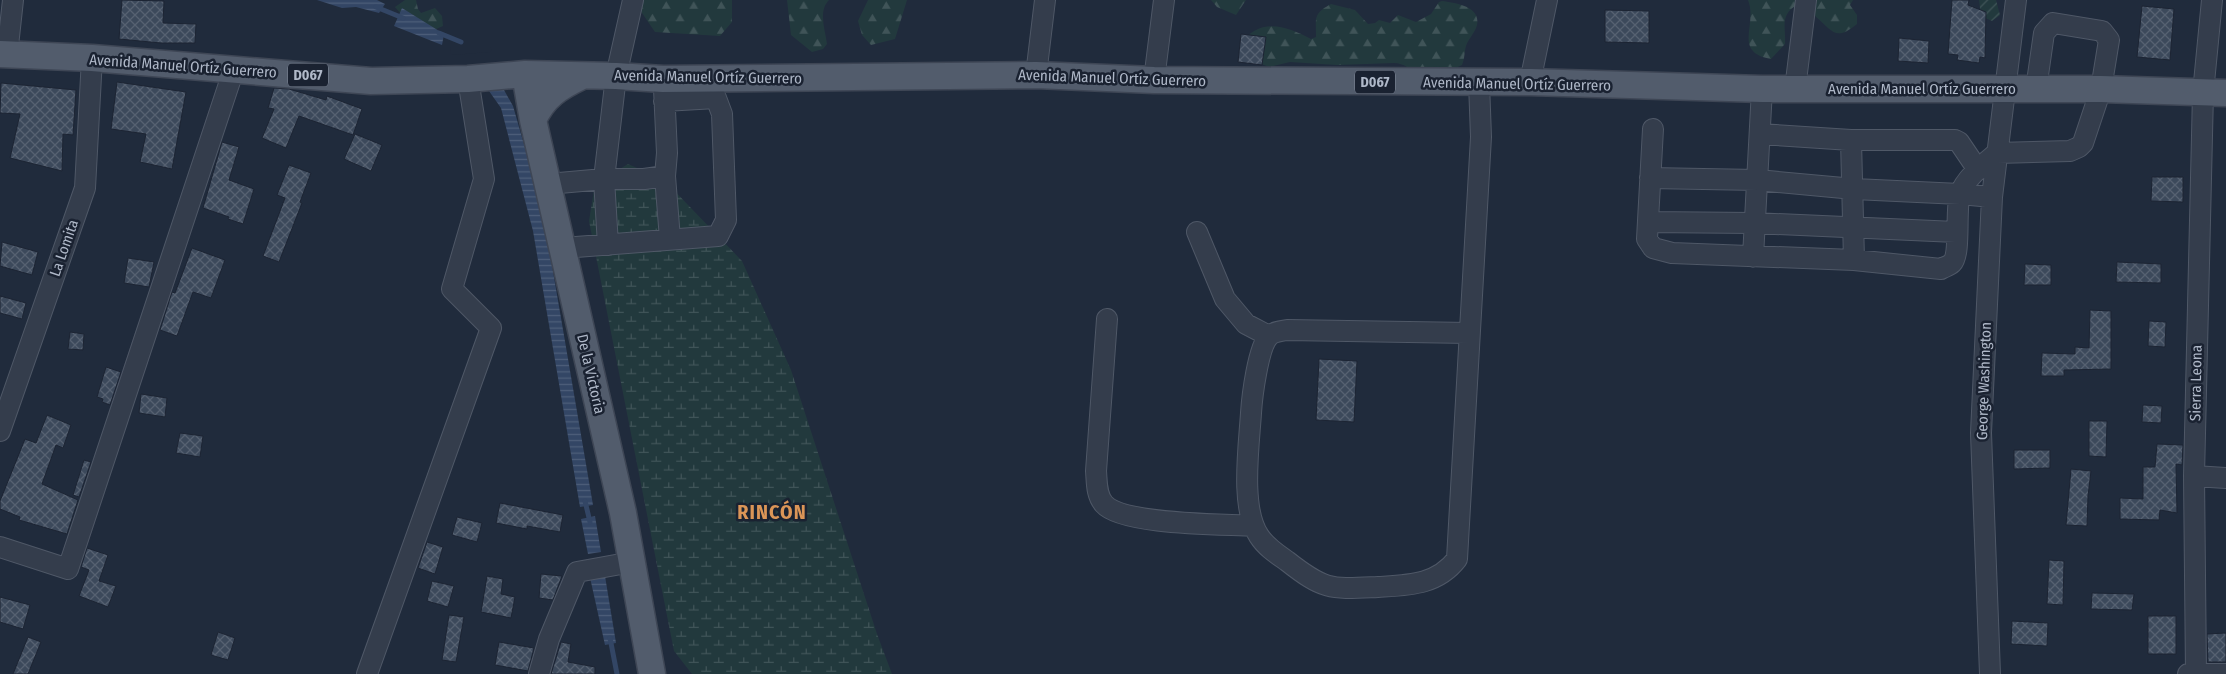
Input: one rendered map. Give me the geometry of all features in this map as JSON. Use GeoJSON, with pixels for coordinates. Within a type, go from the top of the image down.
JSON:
{"type":"FeatureCollection","features":[{"type":"Feature","properties":{"kind":"main road","name":"Avenida Manuel Ortíz Guerrero"},"geometry":{"type":"LineString","coordinates":[[4,54],[92,58],[370,81],[468,79],[525,74],[616,76],[664,90],[1036,75],[1154,80],[1530,82],[1762,89],[2101,89],[2215,93]]}},
{"type":"Feature","properties":{"kind":"main road","name":"De la Victoria"},"geometry":{"type":"LineString","coordinates":[[525,74],[533,120],[623,512],[652,674]]}},
{"type":"Feature","properties":{"kind":"main road"},"geometry":{"type":"LineString","coordinates":[[533,120],[540,105],[552,93],[582,76]]}},
{"type":"Feature","properties":{"kind":"street"},"geometry":{"type":"LineString","coordinates":[[608,245],[604,179],[616,76],[633,0]]}},
{"type":"Feature","properties":{"kind":"street"},"geometry":{"type":"LineString","coordinates":[[1036,75],[1046,0]]}},
{"type":"Feature","properties":{"kind":"street"},"geometry":{"type":"LineString","coordinates":[[1154,80],[1164,0]]}},
{"type":"Feature","properties":{"kind":"street"},"geometry":{"type":"LineString","coordinates":[[1530,82],[1547,0]]}},
{"type":"Feature","properties":{"kind":"street"},"geometry":{"type":"LineString","coordinates":[[1795,89],[1806,0]]}},
{"type":"Feature","properties":{"kind":"street","name":"George Washington"},"geometry":{"type":"LineString","coordinates":[[1990,674],[1981,433],[1992,197],[2016,0]]}},
{"type":"Feature","properties":{"kind":"street","name":"Sierra Leona"},"geometry":{"type":"LineString","coordinates":[[2194,674],[2194,476],[2215,93],[2212,0]]}},
{"type":"Feature","properties":{"kind":"street"},"geometry":{"type":"LineString","coordinates":[[4,54],[12,9]]}},
{"type":"Feature","properties":{"kind":"street"},"geometry":{"type":"LineString","coordinates":[[1653,129],[1647,239],[1653,248],[1672,253],[1854,260],[1941,269],[1952,263],[1957,253],[1956,232],[1960,194],[1978,170],[1997,153],[2070,151],[2080,147],[2083,143],[2101,89],[2109,40],[2106,34],[2102,31],[2053,23],[2044,33],[2036,89]]}},
{"type":"Feature","properties":{"kind":"street","name":"La Lomita"},"geometry":{"type":"LineString","coordinates":[[0,431],[86,188],[92,58]]}},
{"type":"Feature","properties":{"kind":"street"},"geometry":{"type":"LineString","coordinates":[[0,547],[68,569],[234,69]]}},
{"type":"Feature","properties":{"kind":"street"},"geometry":{"type":"LineString","coordinates":[[367,674],[491,328],[452,289],[484,179],[468,79]]}},
{"type":"Feature","properties":{"kind":"street"},"geometry":{"type":"LineString","coordinates":[[1469,333],[1286,330],[1269,336],[1263,347],[1253,392],[1249,443],[1248,484],[1250,513],[1254,526],[1268,546],[1310,579],[1324,586],[1342,588],[1406,585],[1429,581],[1451,567],[1456,559],[1481,137],[1479,83]]}},
{"type":"Feature","properties":{"kind":"street"},"geometry":{"type":"LineString","coordinates":[[1753,257],[1753,223],[1762,89]]}},
{"type":"Feature","properties":{"kind":"street"},"geometry":{"type":"LineString","coordinates":[[563,248],[718,236],[726,220],[722,114],[716,98],[664,90],[667,153],[665,176],[670,239]]}},
{"type":"Feature","properties":{"kind":"street"},"geometry":{"type":"LineString","coordinates":[[1760,134],[1851,140],[1955,140],[1959,142],[1978,170]]}},
{"type":"Feature","properties":{"kind":"street"},"geometry":{"type":"LineString","coordinates":[[1851,140],[1854,189],[1854,260]]}},
{"type":"Feature","properties":{"kind":"street"},"geometry":{"type":"LineString","coordinates":[[548,184],[604,179],[644,179],[665,176]]}},
{"type":"Feature","properties":{"kind":"street"},"geometry":{"type":"LineString","coordinates":[[1650,178],[1756,180],[1854,189],[1992,197]]}},
{"type":"Feature","properties":{"kind":"street"},"geometry":{"type":"LineString","coordinates":[[1648,222],[1753,223],[1956,232]]}},
{"type":"Feature","properties":{"kind":"street"},"geometry":{"type":"LineString","coordinates":[[1197,232],[1225,299],[1246,324],[1269,336]]}},
{"type":"Feature","properties":{"kind":"street"},"geometry":{"type":"LineString","coordinates":[[1107,319],[1096,471],[1098,494],[1104,504],[1118,512],[1165,521],[1254,526]]}},
{"type":"Feature","properties":{"kind":"street"},"geometry":{"type":"LineString","coordinates":[[2194,476],[2226,478]]}},
{"type":"Feature","properties":{"kind":"street"},"geometry":{"type":"LineString","coordinates":[[539,674],[550,639],[577,572],[632,562]]}},
{"type":"Feature","properties":{"kind":"street"},"geometry":{"type":"LineString","coordinates":[[2194,674],[2226,674]]}},
{"type":"Feature","properties":{"kind":"green space"},"geometry":{"type":"Polygon","coordinates":[[[405,0],[416,0],[421,13],[435,8],[442,16],[443,26],[427,33],[402,15],[395,7],[405,0]]]}},
{"type":"Feature","properties":{"kind":"green space"},"geometry":{"type":"Polygon","coordinates":[[[639,0],[732,0],[732,22],[720,36],[655,32],[640,10],[639,0]]]}},
{"type":"Feature","properties":{"kind":"green space"},"geometry":{"type":"Polygon","coordinates":[[[787,0],[829,0],[823,15],[827,44],[823,49],[812,52],[791,35],[787,0]]]}},
{"type":"Feature","properties":{"kind":"green space"},"geometry":{"type":"Polygon","coordinates":[[[868,0],[907,0],[895,39],[871,45],[862,35],[858,21],[868,0]]]}},
{"type":"Feature","properties":{"kind":"green space"},"geometry":{"type":"Polygon","coordinates":[[[1211,0],[1246,0],[1236,15],[1217,7],[1211,0]]]}},
{"type":"Feature","properties":{"kind":"green space"},"geometry":{"type":"Polygon","coordinates":[[[1748,0],[1853,0],[1850,5],[1857,15],[1857,24],[1844,32],[1835,32],[1799,4],[1786,16],[1785,44],[1771,59],[1759,55],[1752,50],[1749,44],[1750,9],[1748,0]]]}},
{"type":"Feature","properties":{"kind":"green space"},"geometry":{"type":"Polygon","coordinates":[[[1979,0],[1996,0],[2000,15],[1992,21],[1981,16],[1979,0]]]}},
{"type":"Feature","properties":{"kind":"green space"},"geometry":{"type":"Polygon","coordinates":[[[1439,2],[1454,3],[1471,10],[1477,19],[1477,25],[1466,46],[1462,65],[1441,72],[1424,74],[1394,63],[1337,65],[1290,62],[1269,67],[1259,63],[1240,46],[1255,30],[1264,27],[1273,26],[1292,30],[1311,39],[1316,37],[1318,14],[1331,4],[1355,10],[1368,24],[1379,20],[1390,23],[1398,15],[1416,22],[1431,14],[1439,2]]]}},
{"type":"Feature","properties":{"kind":"green space"},"geometry":{"type":"Polygon","coordinates":[[[628,164],[664,180],[742,261],[791,370],[877,634],[892,674],[692,674],[674,651],[589,221],[595,184],[628,164]]]}},
{"type":"Feature","properties":{"kind":"water"},"geometry":{"type":"Polygon","coordinates":[[[317,0],[377,0],[385,4],[379,13],[356,7],[342,8],[317,0]]]}},
{"type":"Feature","properties":{"kind":"water"},"geometry":{"type":"Polygon","coordinates":[[[402,8],[444,34],[442,45],[394,26],[402,8]]]}},
{"type":"Feature","properties":{"kind":"water"},"geometry":{"type":"Polygon","coordinates":[[[504,90],[513,106],[542,207],[593,505],[580,507],[533,231],[501,108],[489,91],[504,90]]]}},
{"type":"Feature","properties":{"kind":"water"},"geometry":{"type":"Polygon","coordinates":[[[595,516],[601,552],[588,554],[581,519],[595,516]]]}},
{"type":"Feature","properties":{"kind":"water"},"geometry":{"type":"Polygon","coordinates":[[[604,570],[616,643],[605,645],[589,573],[604,570]]]}},
{"type":"Feature","properties":{"kind":"pier"},"geometry":{"type":"Polygon","coordinates":[[[451,47],[490,47],[492,50],[490,52],[452,55],[450,53],[451,47]]]}},
{"type":"Feature","properties":{"kind":"building"},"geometry":{"type":"Polygon","coordinates":[[[122,0],[164,1],[163,23],[196,24],[195,43],[161,43],[119,39],[122,0]]]}},
{"type":"Feature","properties":{"kind":"building"},"geometry":{"type":"Polygon","coordinates":[[[1952,0],[1969,0],[1968,5],[1986,12],[1985,58],[1980,57],[1979,63],[1957,60],[1958,55],[1948,54],[1952,0]]]}},
{"type":"Feature","properties":{"kind":"building"},"geometry":{"type":"Polygon","coordinates":[[[2142,6],[2174,9],[2170,60],[2137,57],[2142,6]]]}},
{"type":"Feature","properties":{"kind":"building"},"geometry":{"type":"Polygon","coordinates":[[[1605,10],[1649,11],[1649,43],[1605,42],[1605,10]]]}},
{"type":"Feature","properties":{"kind":"building"},"geometry":{"type":"Polygon","coordinates":[[[1241,34],[1266,37],[1262,65],[1238,62],[1241,34]]]}},
{"type":"Feature","properties":{"kind":"building"},"geometry":{"type":"Polygon","coordinates":[[[1899,38],[1929,41],[1928,63],[1898,61],[1899,38]]]}},
{"type":"Feature","properties":{"kind":"building"},"geometry":{"type":"Polygon","coordinates":[[[117,82],[186,92],[172,169],[140,162],[146,134],[111,129],[117,82]]]}},
{"type":"Feature","properties":{"kind":"building"},"geometry":{"type":"Polygon","coordinates":[[[1,83],[76,90],[73,135],[63,134],[62,171],[10,158],[20,114],[0,113],[1,83]]]}},
{"type":"Feature","properties":{"kind":"building"},"geometry":{"type":"Polygon","coordinates":[[[274,88],[289,89],[326,100],[327,96],[362,109],[353,135],[299,116],[286,148],[262,138],[274,109],[268,108],[274,88]]]}},
{"type":"Feature","properties":{"kind":"building"},"geometry":{"type":"Polygon","coordinates":[[[355,134],[382,145],[371,171],[344,159],[355,134]]]}},
{"type":"Feature","properties":{"kind":"building"},"geometry":{"type":"Polygon","coordinates":[[[222,142],[239,147],[229,180],[254,189],[243,224],[203,208],[222,142]]]}},
{"type":"Feature","properties":{"kind":"building"},"geometry":{"type":"Polygon","coordinates":[[[289,165],[311,173],[300,202],[302,203],[279,262],[263,256],[285,198],[277,195],[289,165]]]}},
{"type":"Feature","properties":{"kind":"building"},"geometry":{"type":"Polygon","coordinates":[[[2152,177],[2183,177],[2183,202],[2151,201],[2152,177]]]}},
{"type":"Feature","properties":{"kind":"building"},"geometry":{"type":"Polygon","coordinates":[[[2,242],[38,252],[32,275],[0,266],[2,242]]]}},
{"type":"Feature","properties":{"kind":"building"},"geometry":{"type":"Polygon","coordinates":[[[192,248],[225,260],[211,298],[193,292],[177,336],[160,330],[172,292],[175,293],[192,248]]]}},
{"type":"Feature","properties":{"kind":"building"},"geometry":{"type":"Polygon","coordinates":[[[128,258],[154,262],[149,287],[124,283],[128,258]]]}},
{"type":"Feature","properties":{"kind":"building"},"geometry":{"type":"Polygon","coordinates":[[[2117,262],[2161,264],[2161,283],[2116,282],[2117,262]]]}},
{"type":"Feature","properties":{"kind":"building"},"geometry":{"type":"Polygon","coordinates":[[[2025,264],[2051,265],[2051,285],[2024,285],[2025,264]]]}},
{"type":"Feature","properties":{"kind":"building"},"geometry":{"type":"Polygon","coordinates":[[[0,296],[26,303],[22,319],[0,313],[0,296]]]}},
{"type":"Feature","properties":{"kind":"building"},"geometry":{"type":"Polygon","coordinates":[[[2090,310],[2111,311],[2111,369],[2064,370],[2064,376],[2041,376],[2042,353],[2075,354],[2075,347],[2089,348],[2090,310]]]}},
{"type":"Feature","properties":{"kind":"building"},"geometry":{"type":"Polygon","coordinates":[[[2149,321],[2166,322],[2165,347],[2148,346],[2149,321]]]}},
{"type":"Feature","properties":{"kind":"building"},"geometry":{"type":"Polygon","coordinates":[[[70,332],[84,334],[83,350],[68,349],[70,332]]]}},
{"type":"Feature","properties":{"kind":"building"},"geometry":{"type":"Polygon","coordinates":[[[1319,359],[1357,361],[1354,422],[1316,420],[1319,359]]]}},
{"type":"Feature","properties":{"kind":"building"},"geometry":{"type":"Polygon","coordinates":[[[106,367],[121,372],[110,405],[102,402],[103,399],[97,397],[106,367]]]}},
{"type":"Feature","properties":{"kind":"building"},"geometry":{"type":"Polygon","coordinates":[[[141,394],[167,398],[165,417],[139,413],[141,394]]]}},
{"type":"Feature","properties":{"kind":"building"},"geometry":{"type":"Polygon","coordinates":[[[2143,405],[2162,406],[2161,423],[2142,422],[2143,405]]]}},
{"type":"Feature","properties":{"kind":"building"},"geometry":{"type":"Polygon","coordinates":[[[47,415],[71,425],[63,448],[56,445],[42,484],[78,500],[67,534],[19,520],[20,517],[0,509],[0,501],[25,439],[36,443],[47,415]]]}},
{"type":"Feature","properties":{"kind":"building"},"geometry":{"type":"Polygon","coordinates":[[[2089,421],[2107,421],[2106,457],[2089,456],[2089,421]]]}},
{"type":"Feature","properties":{"kind":"building"},"geometry":{"type":"Polygon","coordinates":[[[180,433],[203,436],[200,457],[176,453],[180,433]]]}},
{"type":"Feature","properties":{"kind":"building"},"geometry":{"type":"Polygon","coordinates":[[[2157,444],[2183,445],[2182,465],[2176,464],[2177,513],[2160,510],[2159,520],[2120,519],[2120,498],[2143,499],[2143,467],[2155,467],[2157,444]]]}},
{"type":"Feature","properties":{"kind":"building"},"geometry":{"type":"Polygon","coordinates":[[[2014,450],[2050,450],[2050,468],[2014,469],[2014,450]]]}},
{"type":"Feature","properties":{"kind":"building"},"geometry":{"type":"Polygon","coordinates":[[[84,460],[91,462],[79,497],[73,495],[84,460]]]}},
{"type":"Feature","properties":{"kind":"building"},"geometry":{"type":"Polygon","coordinates":[[[2071,469],[2091,471],[2087,526],[2066,525],[2071,469]]]}},
{"type":"Feature","properties":{"kind":"building"},"geometry":{"type":"Polygon","coordinates":[[[500,503],[563,515],[560,532],[527,526],[527,529],[496,523],[500,503]]]}},
{"type":"Feature","properties":{"kind":"building"},"geometry":{"type":"Polygon","coordinates":[[[457,517],[482,523],[477,542],[452,535],[457,517]]]}},
{"type":"Feature","properties":{"kind":"building"},"geometry":{"type":"Polygon","coordinates":[[[427,542],[443,547],[435,574],[418,568],[427,542]]]}},
{"type":"Feature","properties":{"kind":"building"},"geometry":{"type":"Polygon","coordinates":[[[87,548],[108,555],[99,581],[116,586],[108,607],[79,596],[89,570],[81,567],[87,548]]]}},
{"type":"Feature","properties":{"kind":"building"},"geometry":{"type":"Polygon","coordinates":[[[2049,560],[2064,561],[2063,605],[2047,604],[2049,560]]]}},
{"type":"Feature","properties":{"kind":"building"},"geometry":{"type":"Polygon","coordinates":[[[541,574],[562,576],[553,600],[539,598],[541,574]]]}},
{"type":"Feature","properties":{"kind":"building"},"geometry":{"type":"Polygon","coordinates":[[[487,576],[503,579],[501,594],[515,597],[511,618],[481,612],[487,576]]]}},
{"type":"Feature","properties":{"kind":"building"},"geometry":{"type":"Polygon","coordinates":[[[432,581],[454,586],[448,607],[427,601],[432,581]]]}},
{"type":"Feature","properties":{"kind":"building"},"geometry":{"type":"Polygon","coordinates":[[[2092,593],[2134,594],[2132,610],[2091,609],[2092,593]]]}},
{"type":"Feature","properties":{"kind":"building"},"geometry":{"type":"Polygon","coordinates":[[[0,597],[30,605],[23,629],[0,622],[0,597]]]}},
{"type":"Feature","properties":{"kind":"building"},"geometry":{"type":"Polygon","coordinates":[[[449,615],[464,617],[456,662],[442,660],[449,615]]]}},
{"type":"Feature","properties":{"kind":"building"},"geometry":{"type":"Polygon","coordinates":[[[2148,616],[2176,616],[2176,654],[2148,654],[2148,616]]]}},
{"type":"Feature","properties":{"kind":"building"},"geometry":{"type":"Polygon","coordinates":[[[2012,621],[2048,623],[2047,646],[2011,644],[2012,621]]]}},
{"type":"Feature","properties":{"kind":"building"},"geometry":{"type":"Polygon","coordinates":[[[218,632],[235,638],[228,660],[211,655],[218,632]]]}},
{"type":"Feature","properties":{"kind":"building"},"geometry":{"type":"Polygon","coordinates":[[[2226,633],[2226,662],[2208,662],[2207,634],[2226,633]]]}},
{"type":"Feature","properties":{"kind":"building"},"geometry":{"type":"Polygon","coordinates":[[[28,637],[41,642],[28,674],[13,674],[28,637]]]}},
{"type":"Feature","properties":{"kind":"building"},"geometry":{"type":"Polygon","coordinates":[[[499,642],[534,648],[528,671],[495,665],[499,642]]]}},
{"type":"Feature","properties":{"kind":"building"},"geometry":{"type":"Polygon","coordinates":[[[561,642],[571,644],[568,662],[595,667],[595,674],[551,674],[561,642]]]}},
{"type":"Feature","properties":{"kind":"waterway"},"geometry":{"type":"LineString","coordinates":[[376,7],[403,18]]}},
{"type":"Feature","properties":{"kind":"waterway"},"geometry":{"type":"LineString","coordinates":[[439,33],[461,42]]}},
{"type":"Feature","properties":{"kind":"waterway"},"geometry":{"type":"LineString","coordinates":[[585,501],[590,522]]}},
{"type":"Feature","properties":{"kind":"waterway"},"geometry":{"type":"LineString","coordinates":[[610,638],[617,674]]}},
{"type":"Feature","properties":{"kind":"district","name":"RINCÓN"},"geometry":{"type":"Point","coordinates":[772,512]}}]}
